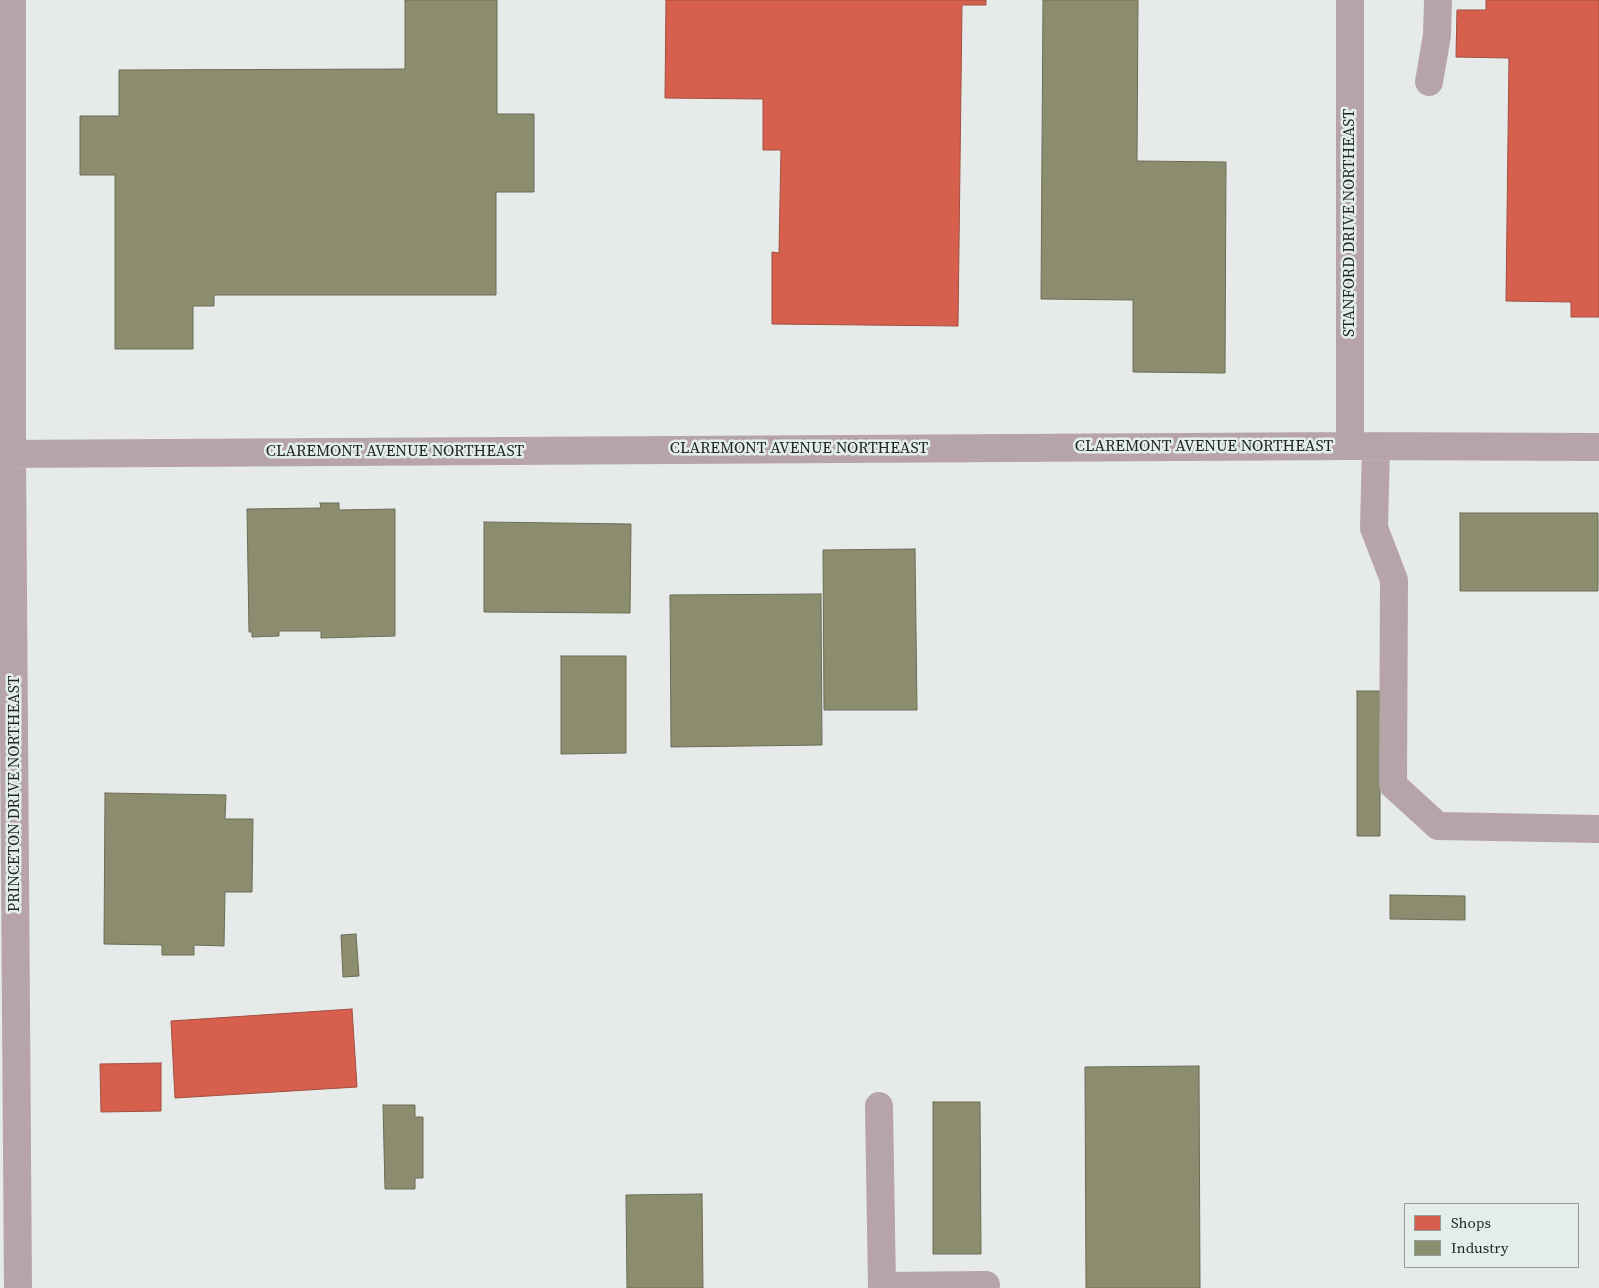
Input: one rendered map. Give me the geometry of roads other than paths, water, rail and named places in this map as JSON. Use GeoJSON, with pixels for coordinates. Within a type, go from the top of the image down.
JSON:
{"type":"FeatureCollection","features":[{"type":"Feature","properties":{"kind":"street","name":"PRINCETON DRIVE NORTHEAST"},"geometry":{"type":"LineString","coordinates":[[12,0],[6,454],[8,1036],[18,1288]]}},
{"type":"Feature","properties":{"kind":"street","name":"STANFORD DRIVE NORTHEAST"},"geometry":{"type":"LineString","coordinates":[[1350,0],[1363,446],[1374,528],[1394,580],[1393,785],[1438,826],[1599,828]]}},
{"type":"Feature","properties":{"kind":"street"},"geometry":{"type":"LineString","coordinates":[[1429,82],[1437,35],[1438,0]]}},
{"type":"Feature","properties":{"kind":"street","name":"CLAREMONT AVENUE NORTHEAST"},"geometry":{"type":"LineString","coordinates":[[6,454],[1363,446],[1599,447]]}},
{"type":"Feature","properties":{"kind":"street"},"geometry":{"type":"LineString","coordinates":[[879,1106],[882,1287],[986,1285]]}}]}
